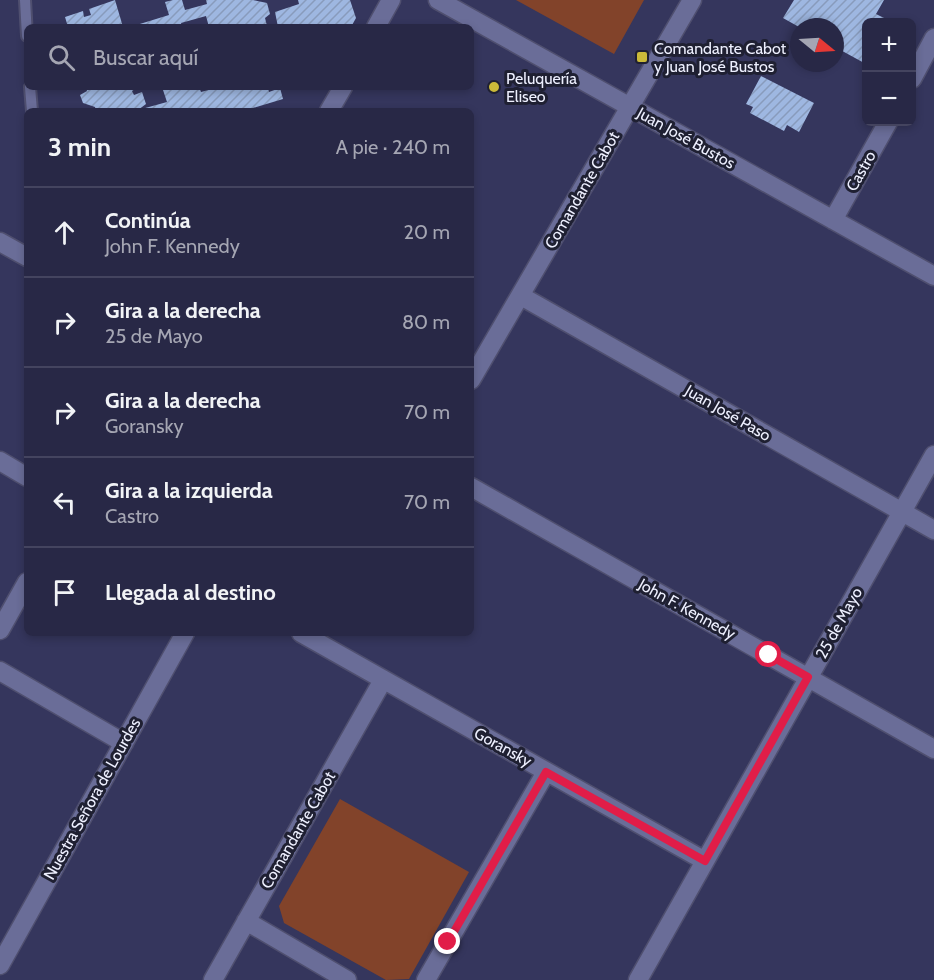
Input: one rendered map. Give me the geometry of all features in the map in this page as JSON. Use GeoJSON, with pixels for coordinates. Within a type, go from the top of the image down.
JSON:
{"type":"FeatureCollection","features":[{"type":"Feature","properties":{"kind":"street"},"geometry":{"type":"LineString","coordinates":[[378,24],[391,0]]}},
{"type":"Feature","properties":{"kind":"street","name":"Juan José Bustos"},"geometry":{"type":"LineString","coordinates":[[438,0],[934,276]]}},
{"type":"Feature","properties":{"kind":"street","name":"Comandante Cabot"},"geometry":{"type":"LineString","coordinates":[[474,375],[692,0]]}},
{"type":"Feature","properties":{"kind":"street"},"geometry":{"type":"LineString","coordinates":[[916,72],[934,38]]}},
{"type":"Feature","properties":{"kind":"street"},"geometry":{"type":"LineString","coordinates":[[331,108],[341,90]]}},
{"type":"Feature","properties":{"kind":"street","name":"Castro"},"geometry":{"type":"LineString","coordinates":[[833,220],[886,126]]}},
{"type":"Feature","properties":{"kind":"street"},"geometry":{"type":"LineString","coordinates":[[0,242],[24,255]]}},
{"type":"Feature","properties":{"kind":"street","name":"Juan José Paso"},"geometry":{"type":"LineString","coordinates":[[521,296],[934,530]]}},
{"type":"Feature","properties":{"kind":"street","name":"25 de Mayo"},"geometry":{"type":"LineString","coordinates":[[638,980],[934,455]]}},
{"type":"Feature","properties":{"kind":"street"},"geometry":{"type":"LineString","coordinates":[[0,462],[24,475]]}},
{"type":"Feature","properties":{"kind":"street","name":"John F. Kennedy"},"geometry":{"type":"LineString","coordinates":[[474,489],[934,749]]}},
{"type":"Feature","properties":{"kind":"street"},"geometry":{"type":"LineString","coordinates":[[0,630],[24,587]]}},
{"type":"Feature","properties":{"kind":"street","name":"Nuestra Señora de Lourdes"},"geometry":{"type":"LineString","coordinates":[[0,965],[183,636]]}},
{"type":"Feature","properties":{"kind":"street","name":"Goransky"},"geometry":{"type":"LineString","coordinates":[[323,638],[383,680],[705,861]]}},
{"type":"Feature","properties":{"kind":"street"},"geometry":{"type":"LineString","coordinates":[[0,670],[124,743]]}},
{"type":"Feature","properties":{"kind":"street","name":"Comandante Cabot"},"geometry":{"type":"LineString","coordinates":[[213,980],[383,680]]}},
{"type":"Feature","properties":{"kind":"street"},"geometry":{"type":"LineString","coordinates":[[426,980],[546,772]]}},
{"type":"Feature","properties":{"kind":"street"},"geometry":{"type":"LineString","coordinates":[[246,921],[347,980]]}},
{"type":"Feature","properties":{"kind":"lane"},"geometry":{"type":"LineString","coordinates":[[25,0],[26,24]]}},
{"type":"Feature","properties":{"kind":"lane"},"geometry":{"type":"LineString","coordinates":[[30,90],[32,108]]}},
{"type":"Feature","properties":{"kind":"shaded area"},"geometry":{"type":"Polygon","coordinates":[[[516,0],[644,0],[614,54],[516,0]]]}},
{"type":"Feature","properties":{"kind":"shaded area"},"geometry":{"type":"Polygon","coordinates":[[[340,799],[469,872],[409,979],[386,980],[284,923],[279,906],[340,799]]]}},
{"type":"Feature","properties":{"kind":"building"},"geometry":{"type":"Polygon","coordinates":[[[115,0],[122,24],[67,24],[65,17],[83,11],[84,17],[91,15],[89,9],[115,0]]]}},
{"type":"Feature","properties":{"kind":"building"},"geometry":{"type":"Polygon","coordinates":[[[182,0],[185,10],[207,4],[206,0],[253,0],[267,3],[270,14],[265,18],[266,24],[208,24],[206,16],[181,24],[140,24],[169,15],[165,2],[182,0]]]}},
{"type":"Feature","properties":{"kind":"building"},"geometry":{"type":"Polygon","coordinates":[[[298,0],[350,0],[356,18],[353,24],[277,24],[275,12],[299,4],[298,0]]]}},
{"type":"Feature","properties":{"kind":"building"},"geometry":{"type":"Polygon","coordinates":[[[794,0],[884,0],[876,14],[884,18],[862,18],[862,62],[844,52],[844,18],[790,18],[790,22],[783,18],[794,0]]]}},
{"type":"Feature","properties":{"kind":"building"},"geometry":{"type":"Polygon","coordinates":[[[761,76],[814,103],[799,132],[787,125],[784,131],[750,113],[753,107],[746,104],[761,76]]]}},
{"type":"Feature","properties":{"kind":"building"},"geometry":{"type":"Polygon","coordinates":[[[134,90],[134,95],[142,92],[146,104],[141,108],[95,108],[83,103],[80,95],[87,91],[134,90]]]}},
{"type":"Feature","properties":{"kind":"building"},"geometry":{"type":"Polygon","coordinates":[[[163,90],[200,90],[201,92],[269,90],[269,92],[281,90],[283,99],[253,108],[145,108],[167,102],[163,90]]]}},
{"type":"Feature","properties":{"kind":"place","name":"Comandante Cabot y Juan José Bustos"},"geometry":{"type":"Point","coordinates":[642,57]}},
{"type":"Feature","properties":{"kind":"place","name":"Peluquería Eliseo"},"geometry":{"type":"Point","coordinates":[494,87]}},
{"type":"Feature","properties":{"kind":"route"},"geometry":{"type":"LineString","coordinates":[[448,942],[546,772],[705,861],[808,677],[769,655]]}}]}
